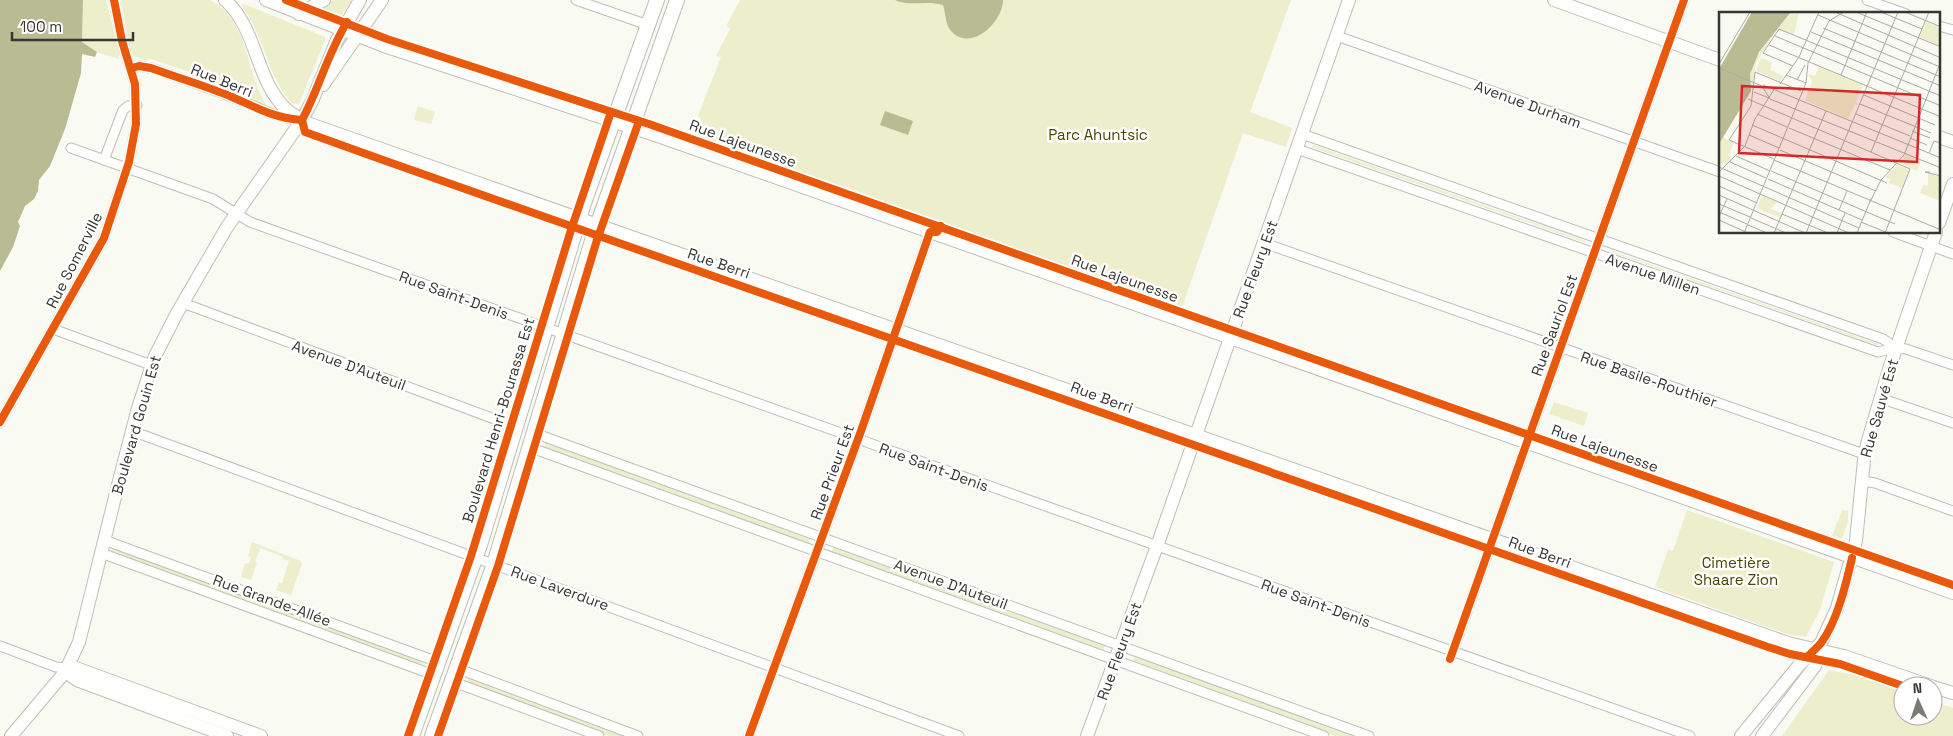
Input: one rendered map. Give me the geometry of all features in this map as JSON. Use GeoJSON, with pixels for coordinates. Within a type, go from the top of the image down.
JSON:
{"type":"FeatureCollection","features":[{"type":"Feature","properties":{"kind":"main road","name":"Rue Berri"},"geometry":{"type":"LineString","coordinates":[[225,0],[242,21],[268,84],[276,98],[287,110],[302,120],[1788,643],[1818,648],[1902,676]]}},
{"type":"Feature","properties":{"kind":"main road","name":"Rue Lajeunesse"},"geometry":{"type":"LineString","coordinates":[[266,0],[390,48],[632,127],[1953,593]]}},
{"type":"Feature","properties":{"kind":"main road"},"geometry":{"type":"LineString","coordinates":[[299,14],[324,0]]}},
{"type":"Feature","properties":{"kind":"main road","name":"Boulevard Gouin Est"},"geometry":{"type":"LineString","coordinates":[[11,736],[64,669],[81,637],[132,431],[152,365],[207,259],[236,213],[302,120],[313,99],[342,30],[360,0]]}},
{"type":"Feature","properties":{"kind":"main road","name":"Boulevard Gouin Est"},"geometry":{"type":"LineString","coordinates":[[313,99],[382,0]]}},
{"type":"Feature","properties":{"kind":"main road","name":"Boulevard Henri-Bourassa Est"},"geometry":{"type":"LineString","coordinates":[[412,736],[476,557],[580,218],[657,0]]}},
{"type":"Feature","properties":{"kind":"main road"},"geometry":{"type":"LineString","coordinates":[[432,736],[494,564],[597,224],[677,0]]}},
{"type":"Feature","properties":{"kind":"main road","name":"Rue Fleury Est"},"geometry":{"type":"LineString","coordinates":[[1087,736],[1157,546],[1350,0]]}},
{"type":"Feature","properties":{"kind":"main road"},"geometry":{"type":"LineString","coordinates":[[1554,0],[1719,60]]}},
{"type":"Feature","properties":{"kind":"main road"},"geometry":{"type":"LineString","coordinates":[[1940,138],[1953,142]]}},
{"type":"Feature","properties":{"kind":"main road"},"geometry":{"type":"LineString","coordinates":[[1940,220],[1953,184]]}},
{"type":"Feature","properties":{"kind":"main road","name":"Rue Sauvé Est"},"geometry":{"type":"LineString","coordinates":[[1762,736],[1815,666],[1818,648],[1837,608],[1852,558],[1858,528],[1864,454],[1896,348],[1935,234]]}},
{"type":"Feature","properties":{"kind":"main road","name":"Rue Sauvé Est"},"geometry":{"type":"LineString","coordinates":[[1741,736],[1800,664],[1818,648]]}},
{"type":"Feature","properties":{"kind":"main road"},"geometry":{"type":"LineString","coordinates":[[64,669],[76,668],[261,736]]}},
{"type":"Feature","properties":{"kind":"main road"},"geometry":{"type":"LineString","coordinates":[[64,669],[79,681],[227,736]]}},
{"type":"Feature","properties":{"kind":"street","name":"Rue Somerville"},"geometry":{"type":"LineString","coordinates":[[0,422],[104,238],[128,168],[134,139],[137,105],[132,68],[122,41],[114,0]]}},
{"type":"Feature","properties":{"kind":"street"},"geometry":{"type":"LineString","coordinates":[[576,0],[648,25]]}},
{"type":"Feature","properties":{"kind":"street","name":"Rue Sauriol Est"},"geometry":{"type":"LineString","coordinates":[[1453,651],[1684,0]]}},
{"type":"Feature","properties":{"kind":"street"},"geometry":{"type":"LineString","coordinates":[[1867,0],[1900,12]]}},
{"type":"Feature","properties":{"kind":"street"},"geometry":{"type":"LineString","coordinates":[[1940,26],[1953,30]]}},
{"type":"Feature","properties":{"kind":"street","name":"Avenue Durham"},"geometry":{"type":"LineString","coordinates":[[1337,36],[1719,172]]}},
{"type":"Feature","properties":{"kind":"street","name":"Rue Berri"},"geometry":{"type":"LineString","coordinates":[[132,68],[140,66],[151,68],[231,96],[250,106],[283,118],[302,120]]}},
{"type":"Feature","properties":{"kind":"street"},"geometry":{"type":"LineString","coordinates":[[104,160],[123,110],[128,106],[137,105]]}},
{"type":"Feature","properties":{"kind":"street","name":"Avenue Millen"},"geometry":{"type":"LineString","coordinates":[[1302,134],[1883,339],[1896,348]]}},
{"type":"Feature","properties":{"kind":"street","name":"Rue Saint-Denis"},"geometry":{"type":"LineString","coordinates":[[71,148],[213,199],[244,219],[259,225],[1690,736]]}},
{"type":"Feature","properties":{"kind":"street","name":"Avenue Millen"},"geometry":{"type":"LineString","coordinates":[[1297,149],[1878,352],[1896,348],[1909,350],[1953,365]]}},
{"type":"Feature","properties":{"kind":"street","name":"Rue Prieur Est"},"geometry":{"type":"LineString","coordinates":[[749,736],[858,439],[930,232]]}},
{"type":"Feature","properties":{"kind":"street"},"geometry":{"type":"LineString","coordinates":[[1898,234],[1953,254]]}},
{"type":"Feature","properties":{"kind":"street","name":"Rue Basile-Routhier"},"geometry":{"type":"LineString","coordinates":[[1264,243],[1864,454]]}},
{"type":"Feature","properties":{"kind":"street","name":"Avenue D'Auteuil"},"geometry":{"type":"LineString","coordinates":[[183,303],[516,427]]}},
{"type":"Feature","properties":{"kind":"street"},"geometry":{"type":"LineString","coordinates":[[53,329],[152,365]]}},
{"type":"Feature","properties":{"kind":"street"},"geometry":{"type":"LineString","coordinates":[[1880,398],[1953,423]]}},
{"type":"Feature","properties":{"kind":"street","name":"Rue Laverdure"},"geometry":{"type":"LineString","coordinates":[[132,431],[959,736]]}},
{"type":"Feature","properties":{"kind":"street","name":"Avenue D'Auteuil"},"geometry":{"type":"LineString","coordinates":[[534,433],[1369,736]]}},
{"type":"Feature","properties":{"kind":"street","name":"Avenue D'Auteuil"},"geometry":{"type":"LineString","coordinates":[[529,447],[1324,736]]}},
{"type":"Feature","properties":{"kind":"street"},"geometry":{"type":"LineString","coordinates":[[1862,481],[1953,511]]}},
{"type":"Feature","properties":{"kind":"street","name":"Rue Grande-Allée"},"geometry":{"type":"LineString","coordinates":[[104,540],[436,668]]}},
{"type":"Feature","properties":{"kind":"street","name":"Rue Grande-Allée"},"geometry":{"type":"LineString","coordinates":[[101,553],[436,668]]}},
{"type":"Feature","properties":{"kind":"street"},"geometry":{"type":"LineString","coordinates":[[0,646],[64,669]]}},
{"type":"Feature","properties":{"kind":"street"},"geometry":{"type":"LineString","coordinates":[[453,675],[599,736]]}},
{"type":"Feature","properties":{"kind":"street"},"geometry":{"type":"LineString","coordinates":[[453,675],[638,736]]}},
{"type":"Feature","properties":{"kind":"green space"},"geometry":{"type":"Polygon","coordinates":[[[83,0],[106,0],[120,55],[118,56],[119,59],[97,52],[82,42],[83,0]]]}},
{"type":"Feature","properties":{"kind":"green space"},"geometry":{"type":"Polygon","coordinates":[[[121,0],[210,0],[223,9],[233,21],[240,34],[255,80],[268,108],[256,103],[235,88],[152,59],[144,60],[133,55],[132,51],[130,51],[121,0]]]}},
{"type":"Feature","properties":{"kind":"green space"},"geometry":{"type":"Polygon","coordinates":[[[333,0],[352,0],[342,15],[321,10],[320,7],[333,0]]]}},
{"type":"Feature","properties":{"kind":"green space","name":"Parc Ahuntsic"},"geometry":{"type":"Polygon","coordinates":[[[740,0],[1291,0],[1250,112],[1292,128],[1286,147],[1243,133],[1182,307],[695,134],[701,118],[698,116],[721,57],[716,56],[730,29],[726,26],[740,0]]]}},
{"type":"Feature","properties":{"kind":"green space"},"geometry":{"type":"Polygon","coordinates":[[[244,4],[325,37],[299,104],[292,103],[277,81],[256,30],[242,6],[244,4]]]}},
{"type":"Feature","properties":{"kind":"green space"},"geometry":{"type":"Polygon","coordinates":[[[418,106],[435,112],[431,124],[414,120],[418,106]]]}},
{"type":"Feature","properties":{"kind":"green space"},"geometry":{"type":"Polygon","coordinates":[[[1313,145],[1585,241],[1312,147],[1313,145]]]}},
{"type":"Feature","properties":{"kind":"green space"},"geometry":{"type":"Polygon","coordinates":[[[1609,250],[1878,344],[1877,345],[1609,250]]]}},
{"type":"Feature","properties":{"kind":"green space"},"geometry":{"type":"Polygon","coordinates":[[[1554,402],[1588,413],[1584,426],[1549,414],[1554,402]]]}},
{"type":"Feature","properties":{"kind":"green space"},"geometry":{"type":"Polygon","coordinates":[[[546,441],[811,537],[808,544],[544,448],[546,441]]]}},
{"type":"Feature","properties":{"kind":"green space","name":"Cimetière Shaare Zion"},"geometry":{"type":"Polygon","coordinates":[[[1687,510],[1834,562],[1820,610],[1806,637],[1791,635],[1655,587],[1668,550],[1673,551],[1687,510]]]}},
{"type":"Feature","properties":{"kind":"green space"},"geometry":{"type":"Polygon","coordinates":[[[1842,510],[1848,511],[1848,521],[1842,539],[1832,536],[1842,510]]]}},
{"type":"Feature","properties":{"kind":"green space"},"geometry":{"type":"Polygon","coordinates":[[[252,542],[301,561],[302,564],[291,595],[276,590],[279,583],[282,583],[289,561],[260,548],[251,580],[241,577],[245,563],[249,564],[251,558],[248,556],[252,542]]]}},
{"type":"Feature","properties":{"kind":"green space"},"geometry":{"type":"Polygon","coordinates":[[[834,546],[1106,644],[1103,651],[835,554],[832,552],[834,546]]]}},
{"type":"Feature","properties":{"kind":"green space"},"geometry":{"type":"Polygon","coordinates":[[[113,547],[423,660],[421,666],[114,553],[113,547]]]}},
{"type":"Feature","properties":{"kind":"green space"},"geometry":{"type":"Polygon","coordinates":[[[1135,656],[1358,736],[1335,736],[1135,663],[1133,660],[1135,656]]]}},
{"type":"Feature","properties":{"kind":"green space"},"geometry":{"type":"Polygon","coordinates":[[[1829,670],[1863,677],[1893,688],[1893,726],[1943,726],[1943,704],[1953,708],[1953,736],[1782,736],[1829,670]]]}},
{"type":"Feature","properties":{"kind":"green space"},"geometry":{"type":"Polygon","coordinates":[[[469,677],[629,736],[609,736],[467,684],[469,677]]]}},
{"type":"Feature","properties":{"kind":"shaded area"},"geometry":{"type":"Polygon","coordinates":[[[0,0],[83,0],[82,42],[97,52],[95,57],[82,54],[81,73],[65,129],[50,166],[39,180],[38,191],[34,199],[25,206],[18,222],[20,226],[13,247],[0,271],[0,0]]]}},
{"type":"Feature","properties":{"kind":"shaded area"},"geometry":{"type":"Polygon","coordinates":[[[895,0],[1003,0],[1002,9],[992,25],[976,37],[968,39],[959,37],[951,31],[943,5],[907,3],[895,0]]]}},
{"type":"Feature","properties":{"kind":"shaded area"},"geometry":{"type":"Polygon","coordinates":[[[885,111],[913,121],[908,135],[880,125],[885,111]]]}},
{"type":"Feature","properties":{"kind":"cycle path"},"geometry":{"type":"LineString","coordinates":[[0,422],[104,238],[129,162],[136,124],[135,84],[122,41],[114,0]]}},
{"type":"Feature","properties":{"kind":"cycle path"},"geometry":{"type":"LineString","coordinates":[[286,0],[387,39],[649,124],[1953,585]]}},
{"type":"Feature","properties":{"kind":"cycle path"},"geometry":{"type":"LineString","coordinates":[[1450,659],[1684,0]]}},
{"type":"Feature","properties":{"kind":"cycle path"},"geometry":{"type":"LineString","coordinates":[[302,120],[334,46],[347,22]]}},
{"type":"Feature","properties":{"kind":"cycle path"},"geometry":{"type":"LineString","coordinates":[[132,68],[139,66],[151,68],[222,93],[274,115],[302,120]]}},
{"type":"Feature","properties":{"kind":"cycle path"},"geometry":{"type":"LineString","coordinates":[[408,736],[471,556],[571,230],[611,112]]}},
{"type":"Feature","properties":{"kind":"cycle path"},"geometry":{"type":"LineString","coordinates":[[302,120],[305,132],[383,160],[1768,647],[1790,654],[1840,664],[1893,683]]}},
{"type":"Feature","properties":{"kind":"cycle path"},"geometry":{"type":"LineString","coordinates":[[438,736],[498,566],[597,240],[639,121]]}},
{"type":"Feature","properties":{"kind":"cycle path"},"geometry":{"type":"LineString","coordinates":[[749,736],[861,431],[930,232],[937,232],[941,226]]}},
{"type":"Feature","properties":{"kind":"cycle path"},"geometry":{"type":"LineString","coordinates":[[1807,657],[1821,643],[1832,625],[1852,558]]}}]}
